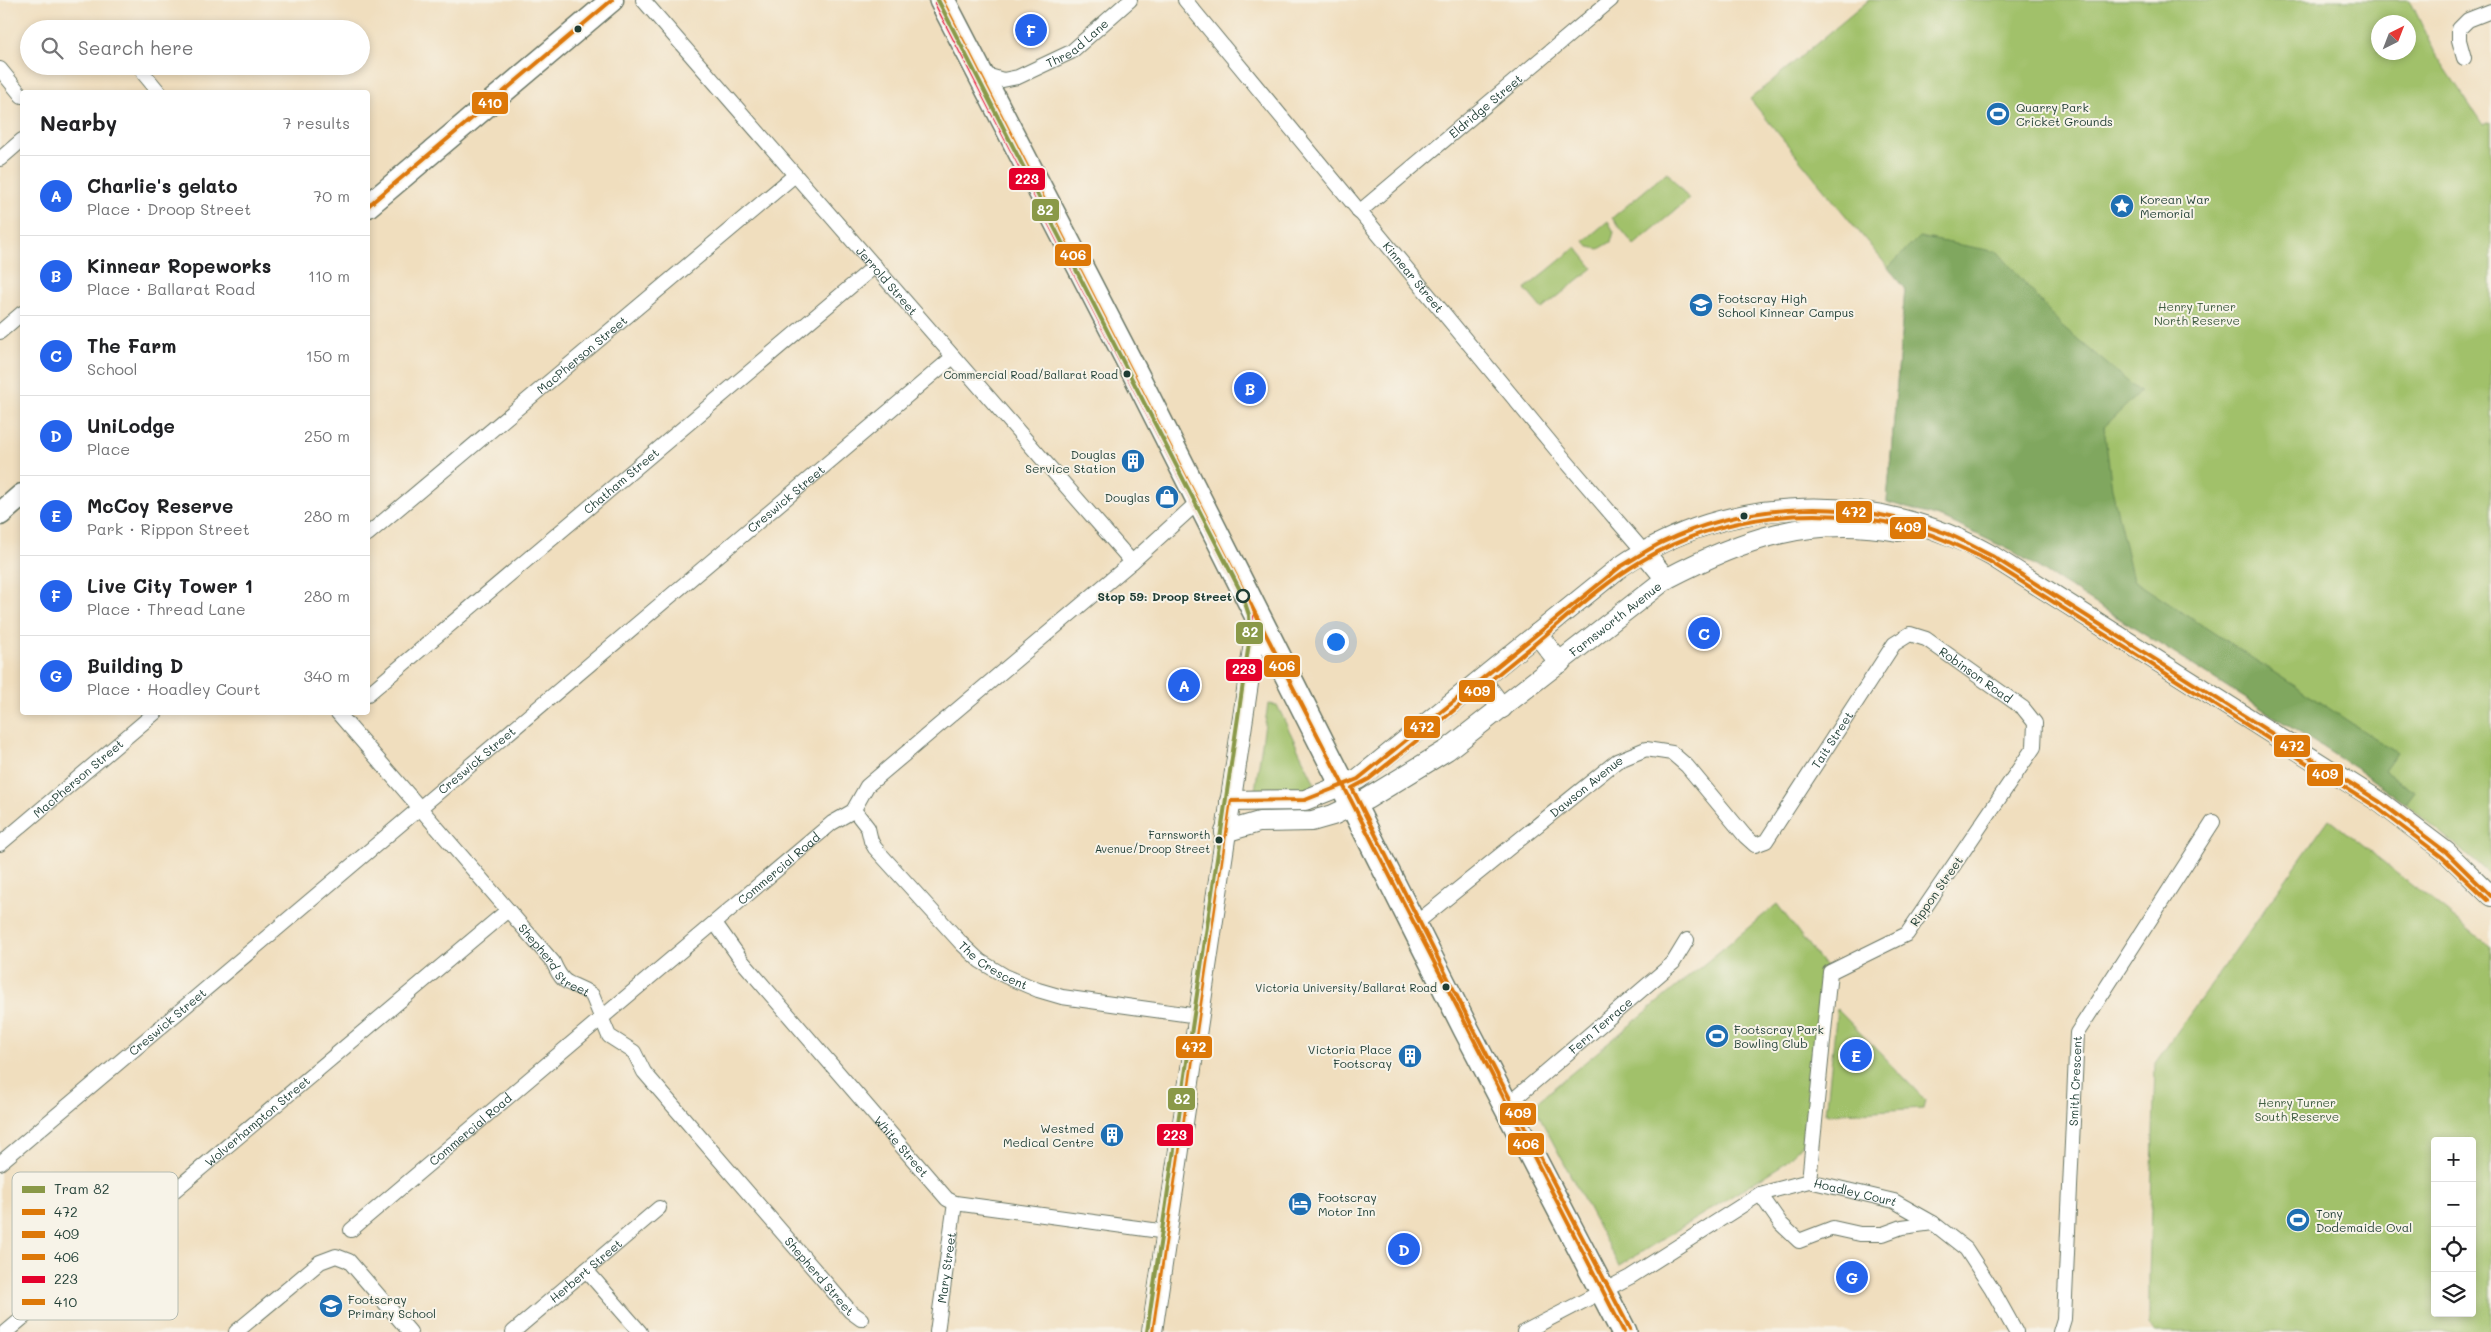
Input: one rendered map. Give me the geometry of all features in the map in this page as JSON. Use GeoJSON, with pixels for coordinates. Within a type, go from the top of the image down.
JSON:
{"type":"FeatureCollection","features":[{"type":"Feature","properties":{"kind":"highway"},"geometry":{"type":"LineString","coordinates":[[942,0],[1258,616],[1506,1106],[1624,1332]]}},
{"type":"Feature","properties":{"kind":"main road"},"geometry":{"type":"LineString","coordinates":[[370,204],[612,0]]}},
{"type":"Feature","properties":{"kind":"main road"},"geometry":{"type":"LineString","coordinates":[[0,514],[20,497]]}},
{"type":"Feature","properties":{"kind":"main road","name":"Farnsworth Avenue"},"geometry":{"type":"LineString","coordinates":[[1230,801],[1305,800],[1349,796],[1365,774],[1620,567],[1644,552],[1684,532],[1736,516],[1793,509],[1839,509],[1901,519],[1948,534],[1979,548],[2380,802],[2446,852],[2491,896]]}},
{"type":"Feature","properties":{"kind":"main road","name":"Farnsworth Avenue"},"geometry":{"type":"LineString","coordinates":[[1225,832],[1259,822],[1312,821],[1349,796],[1429,762],[1502,708],[1666,579],[1700,562],[1763,536],[1797,529],[1846,526],[1889,530],[1936,541],[1974,554],[2034,584]]}},
{"type":"Feature","properties":{"kind":"main road"},"geometry":{"type":"LineString","coordinates":[[1644,552],[1666,579]]}},
{"type":"Feature","properties":{"kind":"main road"},"geometry":{"type":"LineString","coordinates":[[1152,1332],[1258,616]]}},
{"type":"Feature","properties":{"kind":"main road"},"geometry":{"type":"LineString","coordinates":[[1537,634],[1560,663]]}},
{"type":"Feature","properties":{"kind":"main road"},"geometry":{"type":"LineString","coordinates":[[1481,680],[1502,708]]}},
{"type":"Feature","properties":{"kind":"street","name":"Jerrold Street"},"geometry":{"type":"LineString","coordinates":[[643,0],[1132,562]]}},
{"type":"Feature","properties":{"kind":"street","name":"Thread Lane"},"geometry":{"type":"LineString","coordinates":[[977,68],[986,75],[1003,80],[1018,77],[1072,52],[1130,0]]}},
{"type":"Feature","properties":{"kind":"street","name":"Kinnear Street"},"geometry":{"type":"LineString","coordinates":[[1185,0],[1559,453],[1644,552]]}},
{"type":"Feature","properties":{"kind":"street","name":"Eldridge Street"},"geometry":{"type":"LineString","coordinates":[[1359,212],[1611,0]]}},
{"type":"Feature","properties":{"kind":"street"},"geometry":{"type":"LineString","coordinates":[[2464,58],[2459,40],[2459,30],[2468,20],[2491,11]]}},
{"type":"Feature","properties":{"kind":"street"},"geometry":{"type":"LineString","coordinates":[[0,69],[20,94]]}},
{"type":"Feature","properties":{"kind":"street"},"geometry":{"type":"LineString","coordinates":[[145,75],[157,90]]}},
{"type":"Feature","properties":{"kind":"street","name":"Thread Lane"},"geometry":{"type":"LineString","coordinates":[[1000,112],[1000,102],[1018,77]]}},
{"type":"Feature","properties":{"kind":"street"},"geometry":{"type":"LineString","coordinates":[[0,159],[20,142]]}},
{"type":"Feature","properties":{"kind":"street","name":"MacPherson Street"},"geometry":{"type":"LineString","coordinates":[[370,532],[795,175]]}},
{"type":"Feature","properties":{"kind":"street","name":"Chatham Street"},"geometry":{"type":"LineString","coordinates":[[370,692],[875,266]]}},
{"type":"Feature","properties":{"kind":"street"},"geometry":{"type":"LineString","coordinates":[[0,332],[20,315]]}},
{"type":"Feature","properties":{"kind":"street","name":"Creswick Street"},"geometry":{"type":"LineString","coordinates":[[0,1163],[954,357]]}},
{"type":"Feature","properties":{"kind":"street"},"geometry":{"type":"LineString","coordinates":[[854,810],[867,786],[1132,562],[1199,501]]}},
{"type":"Feature","properties":{"kind":"street","name":"Robinson Road"},"geometry":{"type":"LineString","coordinates":[[1910,634],[1926,639],[2015,702],[2023,708],[2035,723]]}},
{"type":"Feature","properties":{"kind":"street","name":"Tait Street"},"geometry":{"type":"LineString","coordinates":[[1755,845],[1766,840],[1894,644],[1910,634]]}},
{"type":"Feature","properties":{"kind":"street","name":"MacPherson Street"},"geometry":{"type":"LineString","coordinates":[[0,844],[152,715]]}},
{"type":"Feature","properties":{"kind":"street","name":"Shepherd Street"},"geometry":{"type":"LineString","coordinates":[[342,715],[420,809],[553,962],[562,980],[592,995],[597,1003],[601,1019],[612,1039],[634,1052],[644,1072],[850,1311],[861,1319]]}},
{"type":"Feature","properties":{"kind":"street","name":"Rippon Street"},"geometry":{"type":"LineString","coordinates":[[1808,1181],[1830,972],[1906,934],[2034,747],[2035,723]]}},
{"type":"Feature","properties":{"kind":"street","name":"Dawson Avenue"},"geometry":{"type":"LineString","coordinates":[[1415,924],[1617,761],[1646,749],[1672,753],[1687,766],[1755,845]]}},
{"type":"Feature","properties":{"kind":"street","name":"Commercial Road"},"geometry":{"type":"LineString","coordinates":[[351,1230],[832,823],[854,810]]}},
{"type":"Feature","properties":{"kind":"street","name":"The Crescent"},"geometry":{"type":"LineString","coordinates":[[854,810],[868,828],[871,842],[875,848],[962,944],[995,971],[1038,990],[1062,997],[1198,1016]]}},
{"type":"Feature","properties":{"kind":"street","name":"Smith Crescent"},"geometry":{"type":"LineString","coordinates":[[2062,1325],[2077,1033],[2088,1012],[2213,822]]}},
{"type":"Feature","properties":{"kind":"street","name":"Wolverhampton Street"},"geometry":{"type":"LineString","coordinates":[[178,1187],[508,910]]}},
{"type":"Feature","properties":{"kind":"street","name":"White Street"},"geometry":{"type":"LineString","coordinates":[[715,923],[742,961],[940,1194],[955,1203],[1167,1232]]}},
{"type":"Feature","properties":{"kind":"street","name":"Fern Terrace"},"geometry":{"type":"LineString","coordinates":[[1506,1106],[1673,963],[1687,940]]}},
{"type":"Feature","properties":{"kind":"street","name":"Hoadley Court"},"geometry":{"type":"LineString","coordinates":[[1524,1332],[1604,1292],[1760,1194],[1808,1181],[1894,1201],[1933,1222],[1966,1249],[1992,1289],[2016,1332]]}},
{"type":"Feature","properties":{"kind":"street"},"geometry":{"type":"LineString","coordinates":[[1760,1194],[1781,1224],[1799,1241],[1832,1228],[1860,1234],[1884,1234],[1902,1227],[1933,1222]]}},
{"type":"Feature","properties":{"kind":"street","name":"Mary Street"},"geometry":{"type":"LineString","coordinates":[[937,1332],[955,1203]]}},
{"type":"Feature","properties":{"kind":"street","name":"Herbert Street"},"geometry":{"type":"LineString","coordinates":[[513,1332],[658,1208]]}},
{"type":"Feature","properties":{"kind":"street"},"geometry":{"type":"LineString","coordinates":[[236,1332],[320,1262],[338,1256],[349,1261],[410,1332]]}},
{"type":"Feature","properties":{"kind":"street"},"geometry":{"type":"LineString","coordinates":[[586,1270],[640,1332]]}},
{"type":"Feature","properties":{"kind":"street","name":"Wolverhampton Street"},"geometry":{"type":"LineString","coordinates":[[6,1332],[20,1320]]}},
{"type":"Feature","properties":{"kind":"green space","name":"Henry Turner North Reserve"},"geometry":{"type":"Polygon","coordinates":[[[1869,0],[2410,0],[2435,53],[2483,125],[2491,122],[2491,875],[2406,804],[2360,771],[2014,552],[1945,519],[1887,502],[1905,288],[1750,99],[1869,0]]]}},
{"type":"Feature","properties":{"kind":"green space"},"geometry":{"type":"Polygon","coordinates":[[[1667,172],[1689,199],[1634,245],[1612,218],[1667,172]]]}},
{"type":"Feature","properties":{"kind":"green space"},"geometry":{"type":"Polygon","coordinates":[[[1608,221],[1614,232],[1611,242],[1599,249],[1589,247],[1584,241],[1608,221]]]}},
{"type":"Feature","properties":{"kind":"green space"},"geometry":{"type":"Polygon","coordinates":[[[1919,237],[1998,252],[2061,325],[2140,392],[2104,427],[2112,489],[2133,580],[2397,753],[2384,771],[2415,792],[2406,804],[2360,771],[2014,552],[1945,519],[1887,502],[1905,288],[1888,268],[1919,237]]]}},
{"type":"Feature","properties":{"kind":"green space"},"geometry":{"type":"Polygon","coordinates":[[[1576,247],[1593,268],[1542,309],[1525,289],[1576,247]]]}},
{"type":"Feature","properties":{"kind":"green space"},"geometry":{"type":"Polygon","coordinates":[[[1268,704],[1277,705],[1315,784],[1303,791],[1255,790],[1268,704]]]}},
{"type":"Feature","properties":{"kind":"green space","name":"Henry Turner South Reserve"},"geometry":{"type":"Polygon","coordinates":[[[2329,819],[2491,947],[2491,1332],[2154,1332],[2149,1325],[2155,1063],[2329,819]]]}},
{"type":"Feature","properties":{"kind":"green space","name":"Footscray Park Bowling Club"},"geometry":{"type":"Polygon","coordinates":[[[1777,904],[1825,967],[1806,1140],[1785,1163],[1619,1266],[1533,1105],[1777,904]]]}},
{"type":"Feature","properties":{"kind":"green space"},"geometry":{"type":"Polygon","coordinates":[[[1837,1009],[1925,1100],[1923,1108],[1826,1114],[1837,1009]]]}},
{"type":"Feature","properties":{"kind":"tram line","name":"82"},"geometry":{"type":"LineString","coordinates":[[938,0],[1242,594],[1249,615],[1250,636],[1147,1332]]}},
{"type":"Feature","properties":{"kind":"transit line","name":"410"},"geometry":{"type":"LineString","coordinates":[[370,204],[612,0]]}},
{"type":"Feature","properties":{"kind":"transit line","name":"406"},"geometry":{"type":"LineString","coordinates":[[942,0],[1452,1000],[1624,1332]]}},
{"type":"Feature","properties":{"kind":"transit line","name":"223"},"geometry":{"type":"LineString","coordinates":[[936,3],[1252,617],[1146,1331]]}},
{"type":"Feature","properties":{"kind":"transit line","name":"472"},"geometry":{"type":"LineString","coordinates":[[1152,1332],[1230,801],[1305,800],[1358,779],[1620,567],[1657,545],[1697,528],[1732,518],[1768,512],[1804,509],[1841,510],[1913,523],[1954,536],[1992,556],[2380,802],[2446,852],[2491,896]]}},
{"type":"Feature","properties":{"kind":"transit line","name":"409"},"geometry":{"type":"LineString","coordinates":[[1630,1329],[1472,1026],[1352,788],[1369,779],[1389,763],[1599,590],[1628,569],[1673,544],[1704,532],[1737,523],[1805,515],[1873,520],[1917,530],[1948,542],[1989,561],[2376,807],[2442,857],[2487,900]]}},
{"type":"Feature","properties":{"kind":"place","name":"Live City Tower 1"},"geometry":{"type":"Point","coordinates":[1031,30]}},
{"type":"Feature","properties":{"kind":"place","name":"Quarry Park Cricket Grounds"},"geometry":{"type":"Point","coordinates":[1998,114]}},
{"type":"Feature","properties":{"kind":"place","name":"Korean War Memorial"},"geometry":{"type":"Point","coordinates":[2122,206]}},
{"type":"Feature","properties":{"kind":"place","name":"Footscray High School Kinnear Campus"},"geometry":{"type":"Point","coordinates":[1701,305]}},
{"type":"Feature","properties":{"kind":"place","name":"Commercial Road/Ballarat Road"},"geometry":{"type":"Point","coordinates":[1127,374]}},
{"type":"Feature","properties":{"kind":"place","name":"Kinnear Ropeworks"},"geometry":{"type":"Point","coordinates":[1250,388]}},
{"type":"Feature","properties":{"kind":"place","name":"Douglas Service Station"},"geometry":{"type":"Point","coordinates":[1133,461]}},
{"type":"Feature","properties":{"kind":"place","name":"Douglas"},"geometry":{"type":"Point","coordinates":[1167,497]}},
{"type":"Feature","properties":{"kind":"place","name":"Stop 59: Droop Street"},"geometry":{"type":"Point","coordinates":[1243,596]}},
{"type":"Feature","properties":{"kind":"place","name":"The Farm"},"geometry":{"type":"Point","coordinates":[1704,633]}},
{"type":"Feature","properties":{"kind":"place","name":"Charlie's gelato"},"geometry":{"type":"Point","coordinates":[1184,685]}},
{"type":"Feature","properties":{"kind":"place","name":"Farnsworth Avenue/Droop Street"},"geometry":{"type":"Point","coordinates":[1219,840]}},
{"type":"Feature","properties":{"kind":"place","name":"Victoria University/Ballarat Road"},"geometry":{"type":"Point","coordinates":[1446,987]}},
{"type":"Feature","properties":{"kind":"place","name":"Footscray Park Bowling Club"},"geometry":{"type":"Point","coordinates":[1717,1036]}},
{"type":"Feature","properties":{"kind":"place","name":"McCoy Reserve"},"geometry":{"type":"Point","coordinates":[1856,1055]}},
{"type":"Feature","properties":{"kind":"place","name":"Victoria Place Footscray"},"geometry":{"type":"Point","coordinates":[1410,1056]}},
{"type":"Feature","properties":{"kind":"place","name":"Westmed Medical Centre"},"geometry":{"type":"Point","coordinates":[1112,1135]}},
{"type":"Feature","properties":{"kind":"place","name":"Footscray Motor Inn"},"geometry":{"type":"Point","coordinates":[1300,1204]}},
{"type":"Feature","properties":{"kind":"place","name":"Tony Dodemaide Oval"},"geometry":{"type":"Point","coordinates":[2298,1220]}},
{"type":"Feature","properties":{"kind":"place","name":"UniLodge"},"geometry":{"type":"Point","coordinates":[1404,1249]}},
{"type":"Feature","properties":{"kind":"place","name":"Building D"},"geometry":{"type":"Point","coordinates":[1852,1277]}},
{"type":"Feature","properties":{"kind":"place","name":"Footscray Primary School"},"geometry":{"type":"Point","coordinates":[331,1306]}}]}
